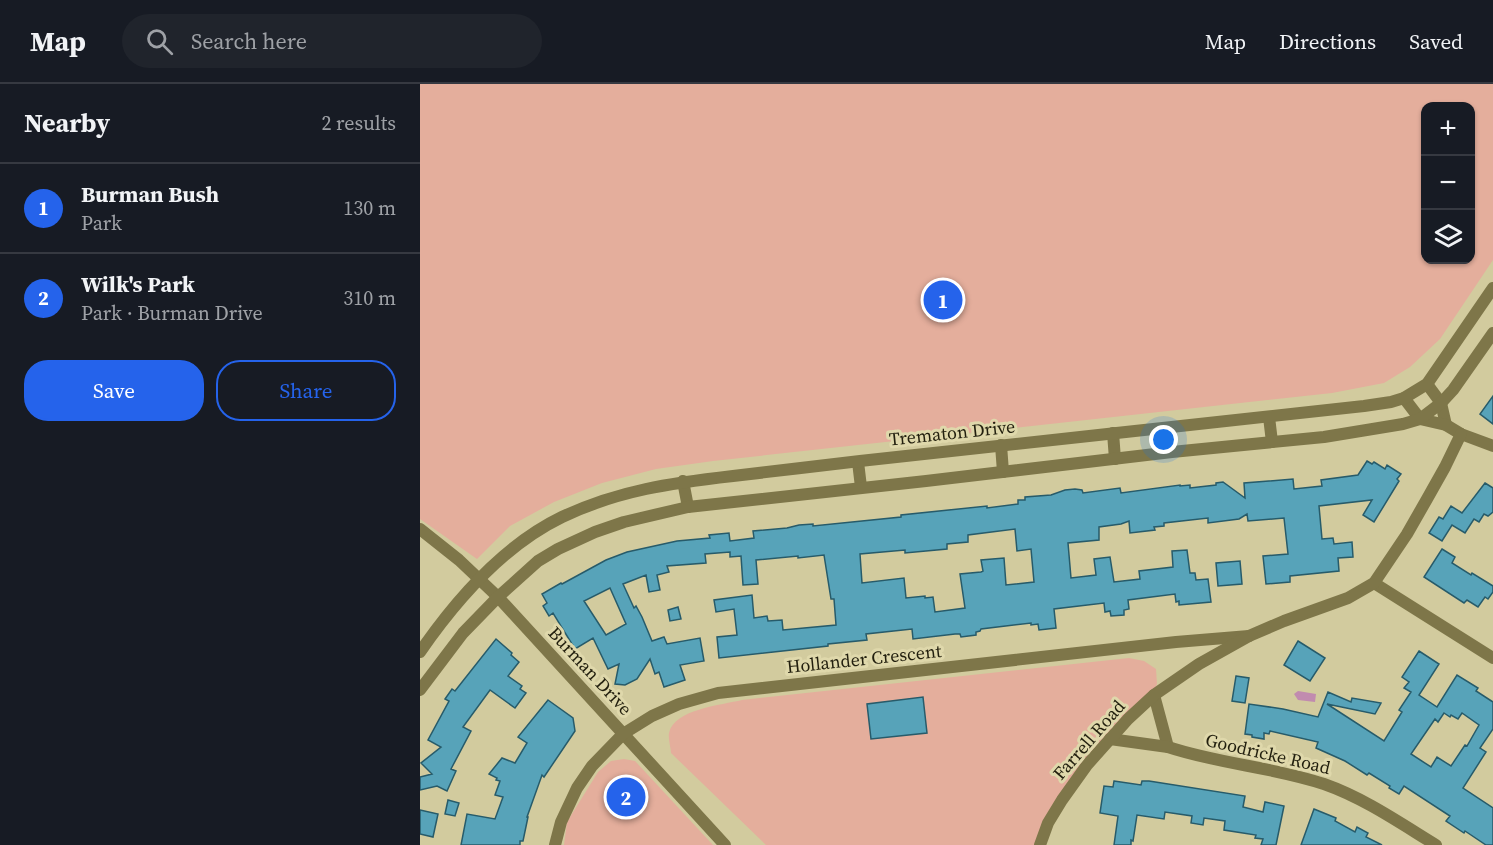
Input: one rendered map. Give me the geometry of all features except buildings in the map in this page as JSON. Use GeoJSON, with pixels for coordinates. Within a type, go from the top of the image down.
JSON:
{"type":"FeatureCollection","features":[{"type":"Feature","properties":{"kind":"street","name":"Trematon Drive"},"geometry":{"type":"LineString","coordinates":[[420,652],[436,628],[480,579],[517,545],[532,533],[593,503],[625,493],[683,481],[1391,402],[1404,398],[1427,384],[1493,288]]}},
{"type":"Feature","properties":{"kind":"street"},"geometry":{"type":"LineString","coordinates":[[420,690],[463,633],[538,561],[595,532],[624,522],[688,507],[1324,437],[1404,424],[1420,419],[1441,403],[1453,390],[1493,333]]}},
{"type":"Feature","properties":{"kind":"street"},"geometry":{"type":"LineString","coordinates":[[1427,384],[1441,403],[1446,425]]}},
{"type":"Feature","properties":{"kind":"street"},"geometry":{"type":"LineString","coordinates":[[1404,398],[1420,419],[1446,425],[1461,434],[1493,446]]}},
{"type":"Feature","properties":{"kind":"street"},"geometry":{"type":"LineString","coordinates":[[1269,417],[1272,442]]}},
{"type":"Feature","properties":{"kind":"street"},"geometry":{"type":"LineString","coordinates":[[1113,433],[1115,459]]}},
{"type":"Feature","properties":{"kind":"street","name":"Hollander Crescent"},"geometry":{"type":"LineString","coordinates":[[1154,695],[1199,664],[1249,636],[1348,598],[1374,583],[1407,534],[1461,434]]}},
{"type":"Feature","properties":{"kind":"street"},"geometry":{"type":"LineString","coordinates":[[1001,446],[1003,472]]}},
{"type":"Feature","properties":{"kind":"street"},"geometry":{"type":"LineString","coordinates":[[858,462],[861,487]]}},
{"type":"Feature","properties":{"kind":"street"},"geometry":{"type":"LineString","coordinates":[[683,481],[688,507]]}},
{"type":"Feature","properties":{"kind":"street","name":"Burman Drive"},"geometry":{"type":"LineString","coordinates":[[420,529],[459,560],[498,597],[725,845]]}},
{"type":"Feature","properties":{"kind":"street"},"geometry":{"type":"LineString","coordinates":[[1374,583],[1493,658]]}},
{"type":"Feature","properties":{"kind":"street","name":"Hollander Crescent"},"geometry":{"type":"LineString","coordinates":[[555,845],[561,822],[577,788],[592,766],[623,734],[652,716],[679,704],[718,693],[1176,642],[1249,636]]}},
{"type":"Feature","properties":{"kind":"street"},"geometry":{"type":"LineString","coordinates":[[1154,695],[1168,747]]}},
{"type":"Feature","properties":{"kind":"street","name":"Farrell Road"},"geometry":{"type":"LineString","coordinates":[[1040,845],[1048,823],[1087,765],[1154,695]]}},
{"type":"Feature","properties":{"kind":"street","name":"Goodricke Road"},"geometry":{"type":"LineString","coordinates":[[1110,739],[1168,747],[1202,757],[1292,775],[1324,784],[1361,799],[1436,845]]}},
{"type":"Feature","properties":{"kind":"shaded area"},"geometry":{"type":"Polygon","coordinates":[[[420,84],[1493,84],[1493,260],[1440,339],[1410,367],[1384,383],[1332,393],[656,469],[602,483],[554,502],[510,526],[477,559],[420,519],[420,84]]]}},
{"type":"Feature","properties":{"kind":"shaded area"},"geometry":{"type":"Polygon","coordinates":[[[1129,658],[1144,661],[1156,669],[1157,684],[1148,703],[1061,801],[1042,845],[766,845],[671,753],[669,733],[680,718],[700,709],[742,700],[1129,658]]]}},
{"type":"Feature","properties":{"kind":"shaded area"},"geometry":{"type":"Polygon","coordinates":[[[1298,691],[1316,694],[1315,702],[1298,700],[1294,694],[1298,691]]]}},
{"type":"Feature","properties":{"kind":"shaded area"},"geometry":{"type":"Polygon","coordinates":[[[624,759],[635,761],[713,845],[564,845],[567,822],[598,772],[611,761],[624,759]]]}},
{"type":"Feature","properties":{"kind":"place","name":"Burman Bush"},"geometry":{"type":"Point","coordinates":[943,300]}},
{"type":"Feature","properties":{"kind":"place","name":"Wilk's Park"},"geometry":{"type":"Point","coordinates":[626,797]}}]}
